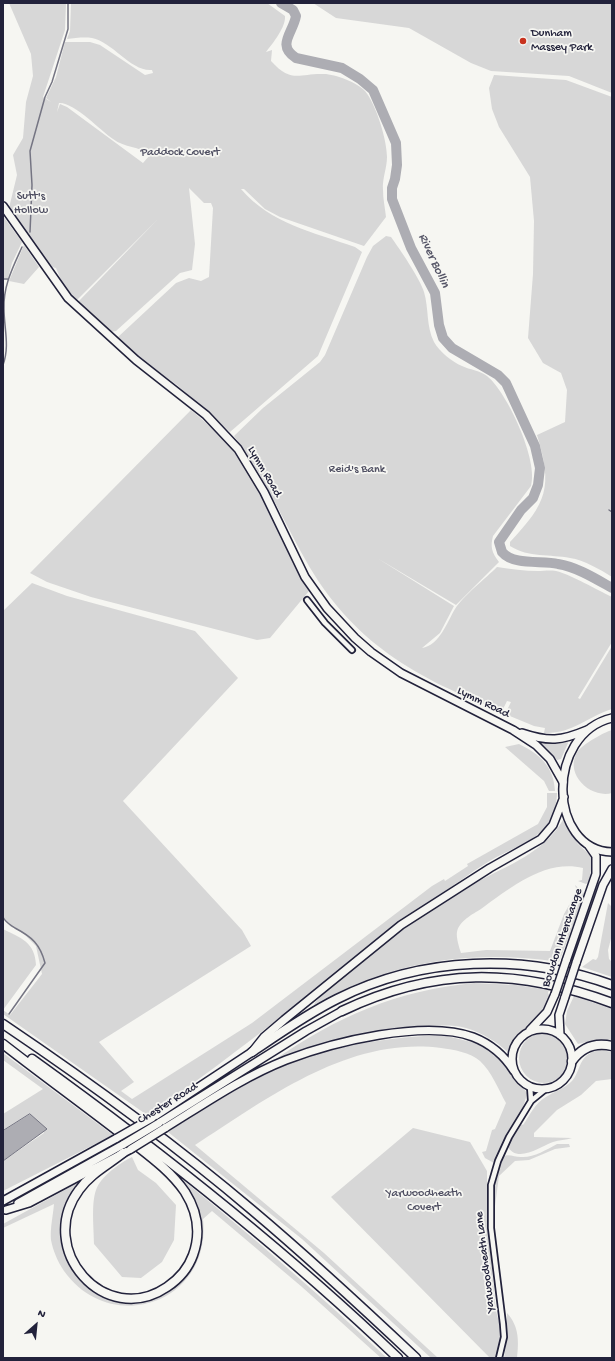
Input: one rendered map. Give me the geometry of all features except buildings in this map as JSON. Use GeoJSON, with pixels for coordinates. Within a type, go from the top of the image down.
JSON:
{"type":"FeatureCollection","features":[{"type":"Feature","properties":{"kind":"highway"},"geometry":{"type":"LineString","coordinates":[[252,1052],[290,1026],[338,999],[388,979],[435,968],[463,964],[518,964],[571,971],[612,984]]}},
{"type":"Feature","properties":{"kind":"highway"},"geometry":{"type":"LineString","coordinates":[[342,1011],[394,990],[417,984],[464,977],[492,976],[543,982],[584,993],[612,1003]]}},
{"type":"Feature","properties":{"kind":"highway"},"geometry":{"type":"LineString","coordinates":[[3,1024],[119,1106],[221,1185],[326,1274],[416,1358]]}},
{"type":"Feature","properties":{"kind":"highway"},"geometry":{"type":"LineString","coordinates":[[3,1040],[126,1128],[213,1195],[322,1288],[398,1358]]}},
{"type":"Feature","properties":{"kind":"highway"},"geometry":{"type":"LineString","coordinates":[[3,1044],[164,1168],[190,1200],[198,1229],[192,1258],[181,1276],[174,1282],[155,1294],[144,1297],[123,1298],[103,1292],[89,1283],[72,1262],[65,1238],[67,1214],[76,1194],[94,1174],[123,1153]]}},
{"type":"Feature","properties":{"kind":"highway"},"geometry":{"type":"LineString","coordinates":[[572,1061],[577,1054],[591,1046],[612,1046]]}},
{"type":"Feature","properties":{"kind":"main road","name":"Lymm Road"},"geometry":{"type":"LineString","coordinates":[[3,206],[68,298],[80,311],[136,360],[206,415],[238,449],[264,492],[304,577],[341,624],[371,652],[401,673],[512,730],[546,755],[563,782]]}},
{"type":"Feature","properties":{"kind":"main road","name":"Lymm Road"},"geometry":{"type":"LineString","coordinates":[[512,730],[541,739],[564,739],[586,730],[597,723],[612,718]]}},
{"type":"Feature","properties":{"kind":"main road"},"geometry":{"type":"LineString","coordinates":[[586,730],[575,742],[569,753],[563,782],[568,821],[578,835],[588,844],[601,850],[612,852]]}},
{"type":"Feature","properties":{"kind":"main road","name":"Chester Road"},"geometry":{"type":"LineString","coordinates":[[3,1201],[152,1118],[252,1052],[264,1037],[401,925],[478,876],[541,840],[553,825],[564,797]]}},
{"type":"Feature","properties":{"kind":"main road","name":"Bowdon Interchange"},"geometry":{"type":"LineString","coordinates":[[527,1032],[544,1017],[555,994],[596,874],[595,854],[588,844]]}},
{"type":"Feature","properties":{"kind":"main road","name":"Bowdon Interchange"},"geometry":{"type":"LineString","coordinates":[[560,1035],[559,1015],[603,885],[612,869]]}},
{"type":"Feature","properties":{"kind":"main road","name":"Chester Road"},"geometry":{"type":"LineString","coordinates":[[4,1211],[124,1144],[306,1031],[342,1011]]}},
{"type":"Feature","properties":{"kind":"main road"},"geometry":{"type":"LineString","coordinates":[[4,1211],[30,1203],[112,1157],[123,1153],[247,1079],[286,1060],[330,1046],[371,1037],[424,1031],[460,1033],[482,1041],[492,1047],[508,1061],[514,1071],[519,1079],[535,1088],[547,1088],[560,1083],[566,1077],[572,1061],[570,1048],[560,1035],[543,1029],[527,1032],[520,1038],[514,1049],[512,1062],[514,1071]]}},
{"type":"Feature","properties":{"kind":"street"},"geometry":{"type":"LineString","coordinates":[[307,600],[325,623],[352,650]]}},
{"type":"Feature","properties":{"kind":"street"},"geometry":{"type":"LineString","coordinates":[[530,1086],[531,1101]]}},
{"type":"Feature","properties":{"kind":"street","name":"Yarwoodheath Lane"},"geometry":{"type":"LineString","coordinates":[[499,1358],[504,1337],[504,1324],[491,1228],[491,1186],[498,1161],[509,1137],[531,1101],[547,1088]]}},
{"type":"Feature","properties":{"kind":"green space","name":"Paddock Covert"},"geometry":{"type":"Polygon","coordinates":[[[9,3],[66,3],[65,30],[43,97],[51,102],[46,98],[56,77],[65,42],[90,42],[100,45],[145,75],[153,73],[152,70],[144,69],[129,62],[100,41],[92,38],[67,39],[70,31],[71,3],[267,3],[285,16],[281,30],[266,52],[272,50],[271,61],[278,68],[290,75],[324,74],[346,80],[362,88],[373,104],[380,122],[387,150],[387,161],[383,186],[386,217],[364,246],[280,217],[265,209],[244,189],[241,189],[253,201],[279,219],[294,226],[355,247],[362,252],[318,356],[230,432],[177,385],[135,355],[118,337],[176,283],[189,278],[201,281],[209,277],[213,208],[211,203],[204,203],[189,188],[195,244],[192,270],[180,273],[116,331],[110,332],[78,302],[158,219],[76,301],[63,285],[56,268],[49,266],[9,208],[17,175],[13,155],[23,138],[26,102],[33,76],[31,54],[9,3]],[[59,103],[57,112],[60,104],[67,107],[143,163],[150,155],[146,152],[118,142],[80,112],[65,104],[59,103]]]}},
{"type":"Feature","properties":{"kind":"green space","name":"Dunham Massey Park"},"geometry":{"type":"Polygon","coordinates":[[[313,3],[612,3],[612,93],[569,76],[491,71],[471,63],[409,28],[336,18],[313,3]]]}},
{"type":"Feature","properties":{"kind":"green space"},"geometry":{"type":"Polygon","coordinates":[[[494,75],[566,80],[612,97],[612,577],[603,571],[575,559],[532,554],[517,550],[510,546],[510,542],[532,516],[539,505],[545,481],[545,468],[537,435],[565,422],[567,390],[561,373],[543,363],[528,338],[533,274],[534,221],[530,177],[499,127],[492,109],[489,88],[494,75]]]}},
{"type":"Feature","properties":{"kind":"green space","name":"Sutt's Hollow"},"geometry":{"type":"Polygon","coordinates":[[[3,216],[22,242],[12,263],[8,278],[3,278],[3,216]]]}},
{"type":"Feature","properties":{"kind":"green space","name":"Reid's Bank"},"geometry":{"type":"Polygon","coordinates":[[[386,236],[391,237],[395,242],[419,280],[426,298],[431,336],[436,345],[454,362],[481,372],[487,376],[495,384],[503,396],[512,411],[526,444],[532,475],[531,486],[493,536],[492,550],[499,562],[456,605],[377,558],[454,606],[440,633],[422,648],[428,646],[438,638],[459,604],[497,567],[528,571],[556,571],[577,579],[612,597],[612,642],[578,698],[580,699],[612,646],[612,709],[563,731],[544,733],[545,728],[534,726],[505,714],[511,702],[507,701],[502,711],[471,699],[442,685],[414,671],[365,635],[343,613],[323,588],[305,559],[263,481],[234,436],[263,408],[320,362],[325,355],[367,257],[373,246],[386,236]]]}},
{"type":"Feature","properties":{"kind":"green space","name":"Sutt's Hollow"},"geometry":{"type":"Polygon","coordinates":[[[24,245],[39,267],[24,284],[9,281],[24,245]]]}},
{"type":"Feature","properties":{"kind":"green space"},"geometry":{"type":"Polygon","coordinates":[[[191,410],[225,441],[237,455],[252,478],[309,591],[270,638],[257,640],[91,597],[47,582],[30,573],[191,410]]]}},
{"type":"Feature","properties":{"kind":"green space"},"geometry":{"type":"Polygon","coordinates":[[[32,583],[67,596],[195,631],[238,678],[123,801],[242,930],[251,946],[99,1042],[134,1082],[121,1091],[132,1099],[252,1023],[432,886],[444,879],[445,881],[468,866],[467,864],[538,824],[547,807],[547,793],[557,793],[555,808],[550,820],[543,830],[524,844],[488,862],[415,912],[232,1054],[147,1115],[3,1014],[3,1010],[10,1015],[42,974],[36,946],[23,933],[10,926],[3,916],[3,611],[32,583]]]}},
{"type":"Feature","properties":{"kind":"green space"},"geometry":{"type":"Polygon","coordinates":[[[612,730],[612,793],[604,794],[595,792],[581,782],[576,776],[574,759],[578,751],[584,745],[612,730]]]}},
{"type":"Feature","properties":{"kind":"green space"},"geometry":{"type":"Polygon","coordinates":[[[539,741],[552,743],[567,741],[568,743],[561,759],[557,760],[539,741]]]}},
{"type":"Feature","properties":{"kind":"green space"},"geometry":{"type":"Polygon","coordinates":[[[519,744],[533,752],[549,768],[554,782],[555,791],[549,791],[544,781],[505,747],[519,744]]]}},
{"type":"Feature","properties":{"kind":"green space"},"geometry":{"type":"Polygon","coordinates":[[[563,820],[578,844],[591,856],[592,864],[589,882],[586,884],[578,881],[582,880],[583,868],[569,866],[542,871],[516,884],[467,918],[460,924],[457,932],[461,953],[486,950],[550,951],[564,914],[577,891],[575,885],[585,894],[559,962],[526,958],[495,957],[463,958],[433,962],[373,978],[343,990],[314,1005],[318,999],[331,987],[387,941],[434,908],[466,888],[532,852],[544,843],[563,820]]]}},
{"type":"Feature","properties":{"kind":"green space"},"geometry":{"type":"Polygon","coordinates":[[[608,903],[612,907],[612,935],[608,950],[609,959],[612,962],[612,977],[582,967],[593,959],[596,960],[598,957],[608,903]]]}},
{"type":"Feature","properties":{"kind":"green space"},"geometry":{"type":"Polygon","coordinates":[[[3,929],[21,938],[30,946],[35,957],[36,965],[3,1010],[3,929]]]}},
{"type":"Feature","properties":{"kind":"green space"},"geometry":{"type":"Polygon","coordinates":[[[474,983],[516,985],[549,990],[548,993],[550,997],[545,1006],[518,1038],[513,1045],[510,1054],[490,1038],[478,1032],[454,1026],[435,1026],[380,1031],[344,1038],[308,1048],[273,1062],[297,1045],[321,1031],[368,1008],[418,992],[474,983]]]}},
{"type":"Feature","properties":{"kind":"green space"},"geometry":{"type":"Polygon","coordinates":[[[574,996],[612,1009],[612,1040],[594,1040],[578,1044],[565,1024],[567,1011],[574,996]]]}},
{"type":"Feature","properties":{"kind":"green space"},"geometry":{"type":"Polygon","coordinates":[[[539,1033],[549,1033],[562,1040],[569,1053],[569,1063],[562,1076],[549,1083],[539,1083],[530,1079],[523,1072],[519,1063],[519,1053],[523,1044],[530,1037],[539,1033]]]}},
{"type":"Feature","properties":{"kind":"green space"},"geometry":{"type":"Polygon","coordinates":[[[443,1035],[475,1043],[495,1054],[509,1069],[527,1093],[521,1112],[494,1163],[485,1158],[482,1152],[486,1151],[492,1130],[495,1129],[506,1103],[491,1075],[480,1061],[467,1053],[441,1048],[407,1047],[374,1051],[342,1061],[311,1074],[281,1090],[195,1145],[324,1253],[438,1358],[431,1358],[302,1239],[168,1132],[245,1085],[293,1062],[330,1050],[367,1042],[443,1035]]]}},
{"type":"Feature","properties":{"kind":"green space"},"geometry":{"type":"Polygon","coordinates":[[[601,1050],[612,1052],[612,1079],[596,1081],[581,1095],[557,1110],[534,1133],[534,1137],[572,1138],[553,1142],[536,1150],[522,1154],[516,1154],[511,1151],[507,1145],[521,1124],[523,1125],[536,1106],[549,1095],[572,1081],[584,1058],[591,1053],[590,1051],[601,1050]]]}},
{"type":"Feature","properties":{"kind":"green space"},"geometry":{"type":"Polygon","coordinates":[[[3,1053],[113,1135],[3,1191],[3,1161],[44,1133],[30,1114],[3,1131],[3,1114],[43,1089],[3,1060],[3,1053]]]}},
{"type":"Feature","properties":{"kind":"green space","name":"Yarwoodheath Covert"},"geometry":{"type":"Polygon","coordinates":[[[413,1128],[470,1142],[487,1171],[487,1217],[496,1311],[501,1330],[501,1344],[498,1358],[490,1358],[331,1197],[413,1128]]]}},
{"type":"Feature","properties":{"kind":"green space"},"geometry":{"type":"Polygon","coordinates":[[[557,1144],[569,1144],[570,1147],[555,1149],[529,1160],[515,1161],[499,1176],[495,1206],[492,1194],[495,1175],[502,1157],[509,1155],[526,1157],[539,1153],[557,1144]]]}},
{"type":"Feature","properties":{"kind":"green space"},"geometry":{"type":"Polygon","coordinates":[[[132,1157],[138,1170],[156,1183],[176,1205],[174,1240],[162,1262],[141,1278],[122,1277],[94,1244],[93,1209],[94,1196],[98,1185],[106,1175],[132,1157]]]}},
{"type":"Feature","properties":{"kind":"green space"},"geometry":{"type":"Polygon","coordinates":[[[181,1180],[209,1201],[286,1267],[387,1358],[381,1358],[302,1287],[212,1211],[203,1219],[202,1248],[192,1272],[175,1290],[154,1301],[131,1306],[107,1303],[84,1291],[64,1271],[56,1256],[51,1240],[54,1204],[3,1228],[3,1224],[81,1181],[67,1205],[62,1224],[63,1247],[78,1278],[96,1292],[138,1301],[155,1299],[168,1293],[179,1283],[188,1272],[200,1245],[201,1231],[199,1212],[181,1180]]]}},
{"type":"Feature","properties":{"kind":"green space"},"geometry":{"type":"Polygon","coordinates":[[[507,1313],[516,1328],[518,1346],[517,1358],[504,1358],[507,1339],[507,1313]]]}},
{"type":"Feature","properties":{"kind":"shaded area"},"geometry":{"type":"Polygon","coordinates":[[[30,1114],[47,1129],[3,1161],[3,1131],[30,1114]]]}},
{"type":"Feature","properties":{"kind":"waterway"},"geometry":{"type":"LineString","coordinates":[[30,232],[32,185],[30,151],[45,97],[52,82],[68,29],[68,3]]}},
{"type":"Feature","properties":{"kind":"waterway","name":"River Bollin"},"geometry":{"type":"LineString","coordinates":[[281,3],[293,10],[296,16],[286,43],[290,53],[296,58],[342,68],[360,79],[373,90],[396,143],[397,165],[392,188],[392,199],[411,248],[435,293],[439,325],[443,338],[452,348],[498,375],[506,383],[535,446],[540,468],[538,485],[533,498],[521,510],[499,542],[502,552],[507,556],[521,561],[551,563],[572,568],[612,588]]}},
{"type":"Feature","properties":{"kind":"waterway"},"geometry":{"type":"LineString","coordinates":[[3,365],[6,351],[4,309],[5,292],[9,277],[22,247]]}},
{"type":"Feature","properties":{"kind":"waterway"},"geometry":{"type":"LineString","coordinates":[[3,279],[8,279]]}},
{"type":"Feature","properties":{"kind":"waterway"},"geometry":{"type":"LineString","coordinates":[[3,917],[5,921],[31,938],[41,951],[45,963],[9,1014]]}},
{"type":"Feature","properties":{"kind":"place","name":"Dunham Massey Park"},"geometry":{"type":"Point","coordinates":[523,41]}}]}
